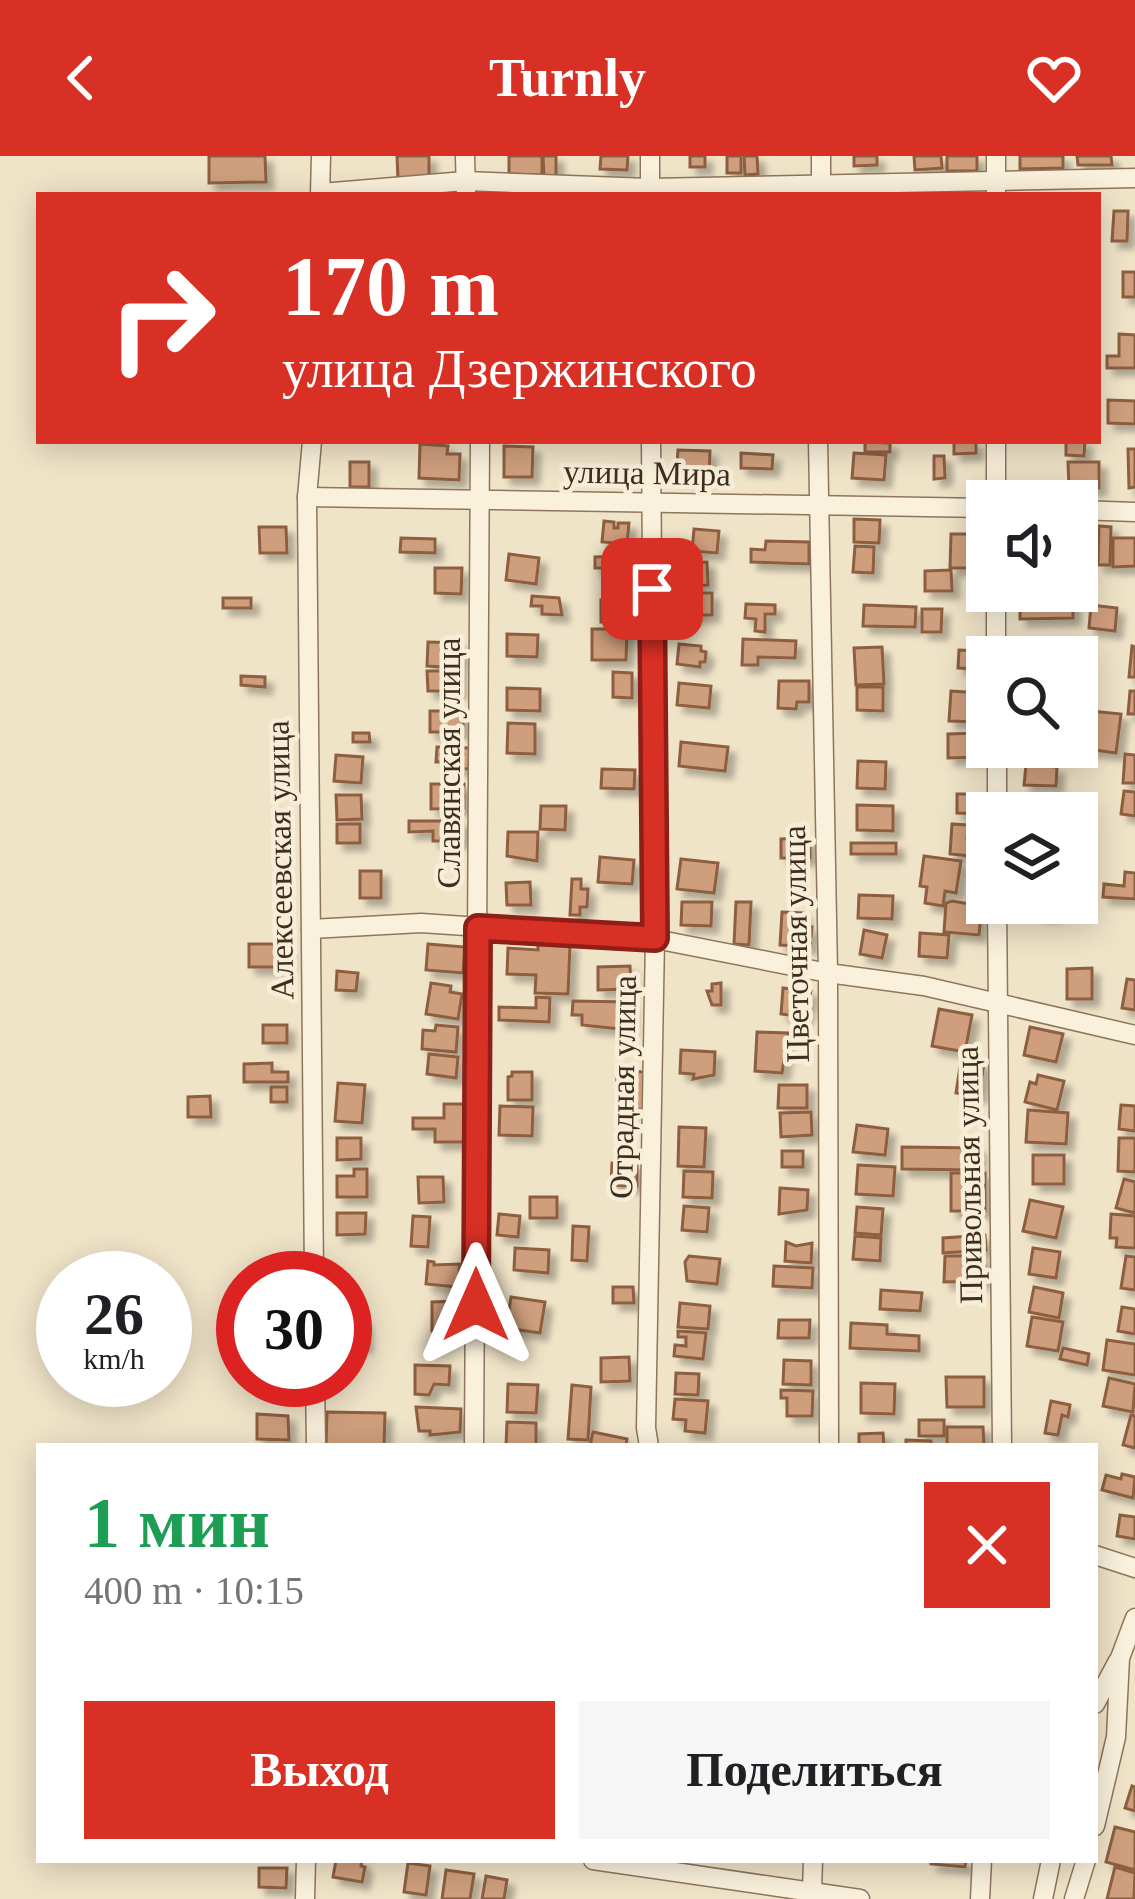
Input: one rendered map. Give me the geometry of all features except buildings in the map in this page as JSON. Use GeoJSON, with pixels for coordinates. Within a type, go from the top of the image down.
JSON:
{"type":"FeatureCollection","features":[{"type":"Feature","properties":{"kind":"street"},"geometry":{"type":"LineString","coordinates":[[320,192],[321,156]]}},
{"type":"Feature","properties":{"kind":"street"},"geometry":{"type":"LineString","coordinates":[[465,156],[466,188]]}},
{"type":"Feature","properties":{"kind":"street"},"geometry":{"type":"LineString","coordinates":[[650,156],[650,192]]}},
{"type":"Feature","properties":{"kind":"street"},"geometry":{"type":"LineString","coordinates":[[821,156],[821,189]]}},
{"type":"Feature","properties":{"kind":"street"},"geometry":{"type":"LineString","coordinates":[[996,156],[996,188]]}},
{"type":"Feature","properties":{"kind":"street"},"geometry":{"type":"LineString","coordinates":[[369,192],[996,188],[1135,178]]}},
{"type":"Feature","properties":{"kind":"street","name":"Алексеевская улица"},"geometry":{"type":"LineString","coordinates":[[312,444],[307,497],[314,1251]]}},
{"type":"Feature","properties":{"kind":"street","name":"Славянская улица"},"geometry":{"type":"LineString","coordinates":[[474,1443],[480,444]]}},
{"type":"Feature","properties":{"kind":"street","name":"Отрадная улица"},"geometry":{"type":"LineString","coordinates":[[648,1443],[655,938],[651,444]]}},
{"type":"Feature","properties":{"kind":"street","name":"Цветочная улица"},"geometry":{"type":"LineString","coordinates":[[818,444],[828,973],[830,1443]]}},
{"type":"Feature","properties":{"kind":"street"},"geometry":{"type":"LineString","coordinates":[[996,444],[996,480]]}},
{"type":"Feature","properties":{"kind":"street","name":"улица Мира"},"geometry":{"type":"LineString","coordinates":[[307,497],[966,508]]}},
{"type":"Feature","properties":{"kind":"street"},"geometry":{"type":"LineString","coordinates":[[1098,511],[1135,512]]}},
{"type":"Feature","properties":{"kind":"street"},"geometry":{"type":"LineString","coordinates":[[310,929],[421,922],[655,938],[828,973],[924,986],[1135,1034]]}},
{"type":"Feature","properties":{"kind":"street","name":"Привольная улица"},"geometry":{"type":"LineString","coordinates":[[997,924],[1002,1443]]}},
{"type":"Feature","properties":{"kind":"street"},"geometry":{"type":"LineString","coordinates":[[315,1407],[316,1443]]}},
{"type":"Feature","properties":{"kind":"street"},"geometry":{"type":"LineString","coordinates":[[1098,1556],[1135,1568]]}},
{"type":"Feature","properties":{"kind":"street"},"geometry":{"type":"LineString","coordinates":[[1098,1699],[1135,1618]]}},
{"type":"Feature","properties":{"kind":"street"},"geometry":{"type":"LineString","coordinates":[[1098,1813],[1116,1737],[1120,1658]]}},
{"type":"Feature","properties":{"kind":"street"},"geometry":{"type":"LineString","coordinates":[[305,1899],[306,1863]]}},
{"type":"Feature","properties":{"kind":"street"},"geometry":{"type":"LineString","coordinates":[[637,1863],[860,1899]]}},
{"type":"Feature","properties":{"kind":"street"},"geometry":{"type":"LineString","coordinates":[[812,1891],[813,1863]]}},
{"type":"Feature","properties":{"kind":"street"},"geometry":{"type":"LineString","coordinates":[[980,1899],[982,1863]]}},
{"type":"Feature","properties":{"kind":"street"},"geometry":{"type":"LineString","coordinates":[[1043,1899],[1050,1863]]}},
{"type":"Feature","properties":{"kind":"street"},"geometry":{"type":"LineString","coordinates":[[1075,1899],[1085,1863]]}},
{"type":"Feature","properties":{"kind":"route"},"geometry":{"type":"LineString","coordinates":[[476,1305],[478,928],[655,938],[652,589]]}}]}
